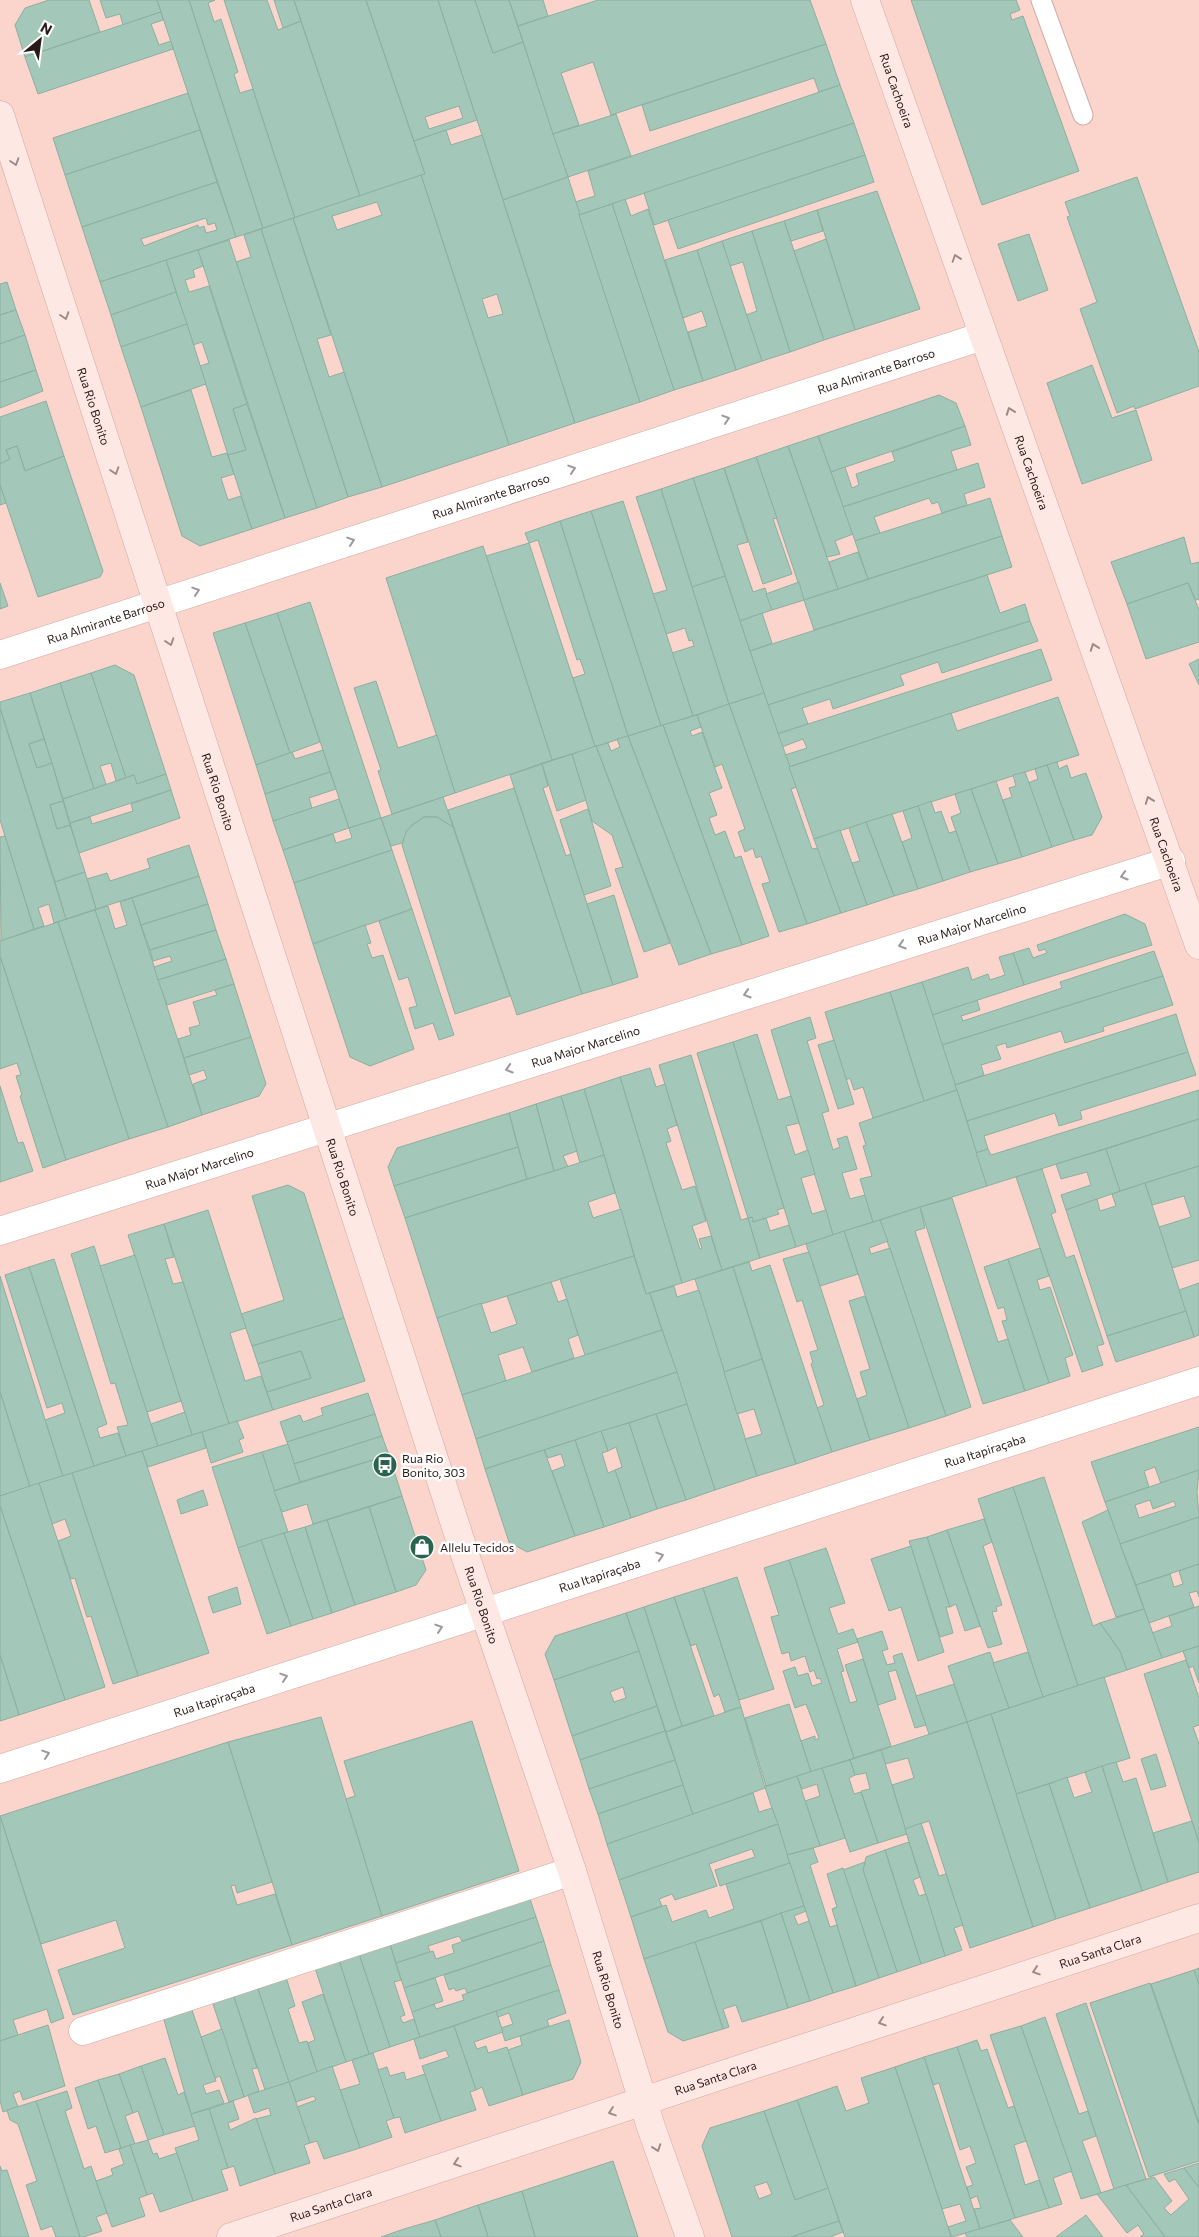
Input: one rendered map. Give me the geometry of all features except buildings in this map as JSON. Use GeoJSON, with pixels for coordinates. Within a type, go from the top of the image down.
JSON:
{"type":"FeatureCollection","features":[{"type":"Feature","properties":{"kind":"street","name":"Rua Cachoeira"},"geometry":{"type":"LineString","coordinates":[[865,0],[1171,861],[1199,945]]}},
{"type":"Feature","properties":{"kind":"street","name":"Rua Rio Bonito"},"geometry":{"type":"LineString","coordinates":[[0,115],[484,1613],[572,1871],[642,2101],[690,2237]]}},
{"type":"Feature","properties":{"kind":"street","name":"Rua Almirante Barroso"},"geometry":{"type":"LineString","coordinates":[[0,655],[983,336]]}},
{"type":"Feature","properties":{"kind":"street","name":"Rua Major Marcelino"},"geometry":{"type":"LineString","coordinates":[[0,1231],[327,1126],[1171,861]]}},
{"type":"Feature","properties":{"kind":"street","name":"Rua Itapiraçaba"},"geometry":{"type":"LineString","coordinates":[[0,1769],[1199,1381]]}},
{"type":"Feature","properties":{"kind":"street"},"geometry":{"type":"LineString","coordinates":[[83,2031],[572,1871]]}},
{"type":"Feature","properties":{"kind":"street","name":"Rua Santa Clara"},"geometry":{"type":"LineString","coordinates":[[232,2237],[1199,1918]]}},
{"type":"Feature","properties":{"kind":"lane"},"geometry":{"type":"LineString","coordinates":[[1041,0],[1083,115]]}},
{"type":"Feature","properties":{"kind":"place","name":"Rua Rio Bonito, 303"},"geometry":{"type":"Point","coordinates":[385,1465]}},
{"type":"Feature","properties":{"kind":"place","name":"Allelu Tecidos"},"geometry":{"type":"Point","coordinates":[422,1547]}}]}
